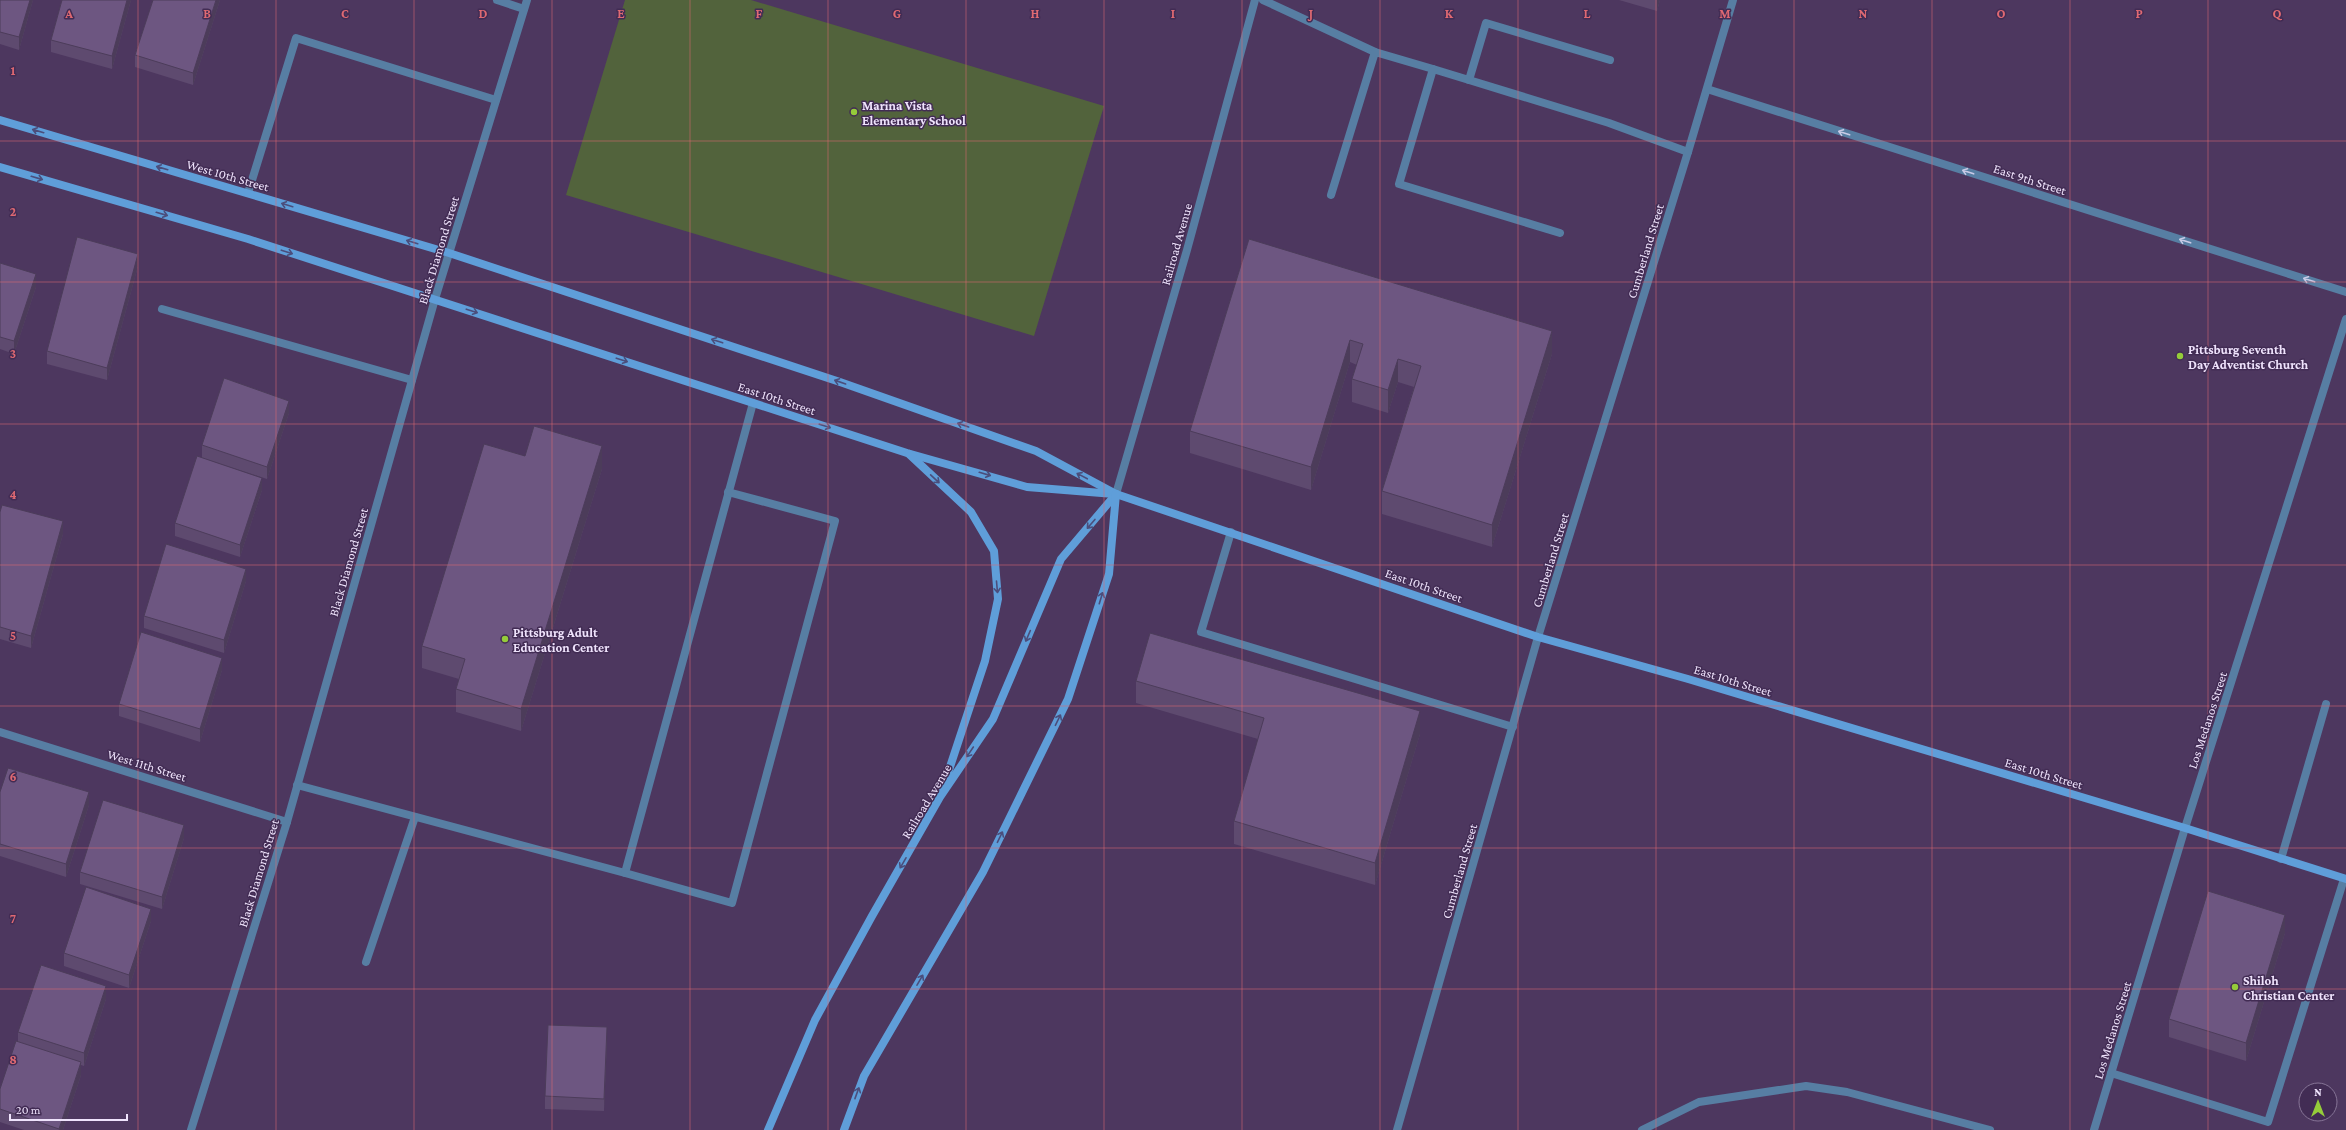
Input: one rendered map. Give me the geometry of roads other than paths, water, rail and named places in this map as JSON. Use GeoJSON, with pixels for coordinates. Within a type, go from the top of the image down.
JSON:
{"type":"FeatureCollection","features":[{"type":"Feature","properties":{"kind":"main road","name":"West 10th Street"},"geometry":{"type":"LineString","coordinates":[[0,120],[449,253]]}},
{"type":"Feature","properties":{"kind":"main road"},"geometry":{"type":"LineString","coordinates":[[0,167],[248,239],[435,299]]}},
{"type":"Feature","properties":{"kind":"main road","name":"East 10th Street"},"geometry":{"type":"LineString","coordinates":[[449,253],[840,382],[1001,438],[1036,451],[1116,494],[1538,637],[1688,679],[2185,828],[2345,879]]}},
{"type":"Feature","properties":{"kind":"main road","name":"East 10th Street"},"geometry":{"type":"LineString","coordinates":[[435,299],[907,452],[1026,487],[1116,494]]}},
{"type":"Feature","properties":{"kind":"main road"},"geometry":{"type":"LineString","coordinates":[[907,452],[970,512],[994,551],[998,599],[985,661],[940,797]]}},
{"type":"Feature","properties":{"kind":"main road","name":"Railroad Avenue"},"geometry":{"type":"LineString","coordinates":[[768,1130],[815,1020],[940,797],[993,719],[1061,559],[1116,494]]}},
{"type":"Feature","properties":{"kind":"main road","name":"Railroad Avenue"},"geometry":{"type":"LineString","coordinates":[[844,1130],[864,1076],[983,872],[1068,699],[1109,574],[1116,494]]}},
{"type":"Feature","properties":{"kind":"street"},"geometry":{"type":"LineString","coordinates":[[497,0],[524,9]]}},
{"type":"Feature","properties":{"kind":"street","name":"Black Diamond Street"},"geometry":{"type":"LineString","coordinates":[[191,1130],[287,822],[435,299],[527,0]]}},
{"type":"Feature","properties":{"kind":"street","name":"Railroad Avenue"},"geometry":{"type":"LineString","coordinates":[[1116,494],[1187,250],[1255,0]]}},
{"type":"Feature","properties":{"kind":"street"},"geometry":{"type":"LineString","coordinates":[[1263,0],[1375,52],[1609,123],[1688,152]]}},
{"type":"Feature","properties":{"kind":"street","name":"Cumberland Street"},"geometry":{"type":"LineString","coordinates":[[1398,1130],[1538,637],[1688,152],[1733,0]]}},
{"type":"Feature","properties":{"kind":"street"},"geometry":{"type":"LineString","coordinates":[[1469,80],[1486,23],[1610,60]]}},
{"type":"Feature","properties":{"kind":"street"},"geometry":{"type":"LineString","coordinates":[[248,193],[296,38],[496,100]]}},
{"type":"Feature","properties":{"kind":"street"},"geometry":{"type":"LineString","coordinates":[[1331,195],[1375,52]]}},
{"type":"Feature","properties":{"kind":"street"},"geometry":{"type":"LineString","coordinates":[[1434,69],[1399,184],[1560,233]]}},
{"type":"Feature","properties":{"kind":"street","name":"East 9th Street"},"geometry":{"type":"LineString","coordinates":[[1707,89],[2346,292]]}},
{"type":"Feature","properties":{"kind":"street"},"geometry":{"type":"LineString","coordinates":[[162,309],[412,380]]}},
{"type":"Feature","properties":{"kind":"street","name":"Los Medanos Street"},"geometry":{"type":"LineString","coordinates":[[2094,1130],[2185,828],[2346,319]]}},
{"type":"Feature","properties":{"kind":"street"},"geometry":{"type":"LineString","coordinates":[[625,874],[753,402]]}},
{"type":"Feature","properties":{"kind":"street"},"geometry":{"type":"LineString","coordinates":[[297,785],[732,903],[835,521],[728,492]]}},
{"type":"Feature","properties":{"kind":"street"},"geometry":{"type":"LineString","coordinates":[[1231,532],[1201,632],[1513,727]]}},
{"type":"Feature","properties":{"kind":"street"},"geometry":{"type":"LineString","coordinates":[[2281,858],[2326,704]]}},
{"type":"Feature","properties":{"kind":"street","name":"West 11th Street"},"geometry":{"type":"LineString","coordinates":[[0,732],[287,822]]}},
{"type":"Feature","properties":{"kind":"street"},"geometry":{"type":"LineString","coordinates":[[366,962],[415,817]]}},
{"type":"Feature","properties":{"kind":"street"},"geometry":{"type":"LineString","coordinates":[[2111,1073],[2268,1122],[2345,879]]}},
{"type":"Feature","properties":{"kind":"street"},"geometry":{"type":"LineString","coordinates":[[1642,1130],[1699,1102],[1806,1086],[1847,1092],[1990,1130]]}},
{"type":"Feature","properties":{"kind":"place","name":"Marina Vista Elementary School"},"geometry":{"type":"Point","coordinates":[854,112]}},
{"type":"Feature","properties":{"kind":"place","name":"Pittsburg Seventh Day Adventist Church"},"geometry":{"type":"Point","coordinates":[2180,356]}},
{"type":"Feature","properties":{"kind":"place","name":"Pittsburg Adult Education Center"},"geometry":{"type":"Point","coordinates":[505,639]}},
{"type":"Feature","properties":{"kind":"place","name":"Shiloh Christian Center"},"geometry":{"type":"Point","coordinates":[2235,987]}}]}
